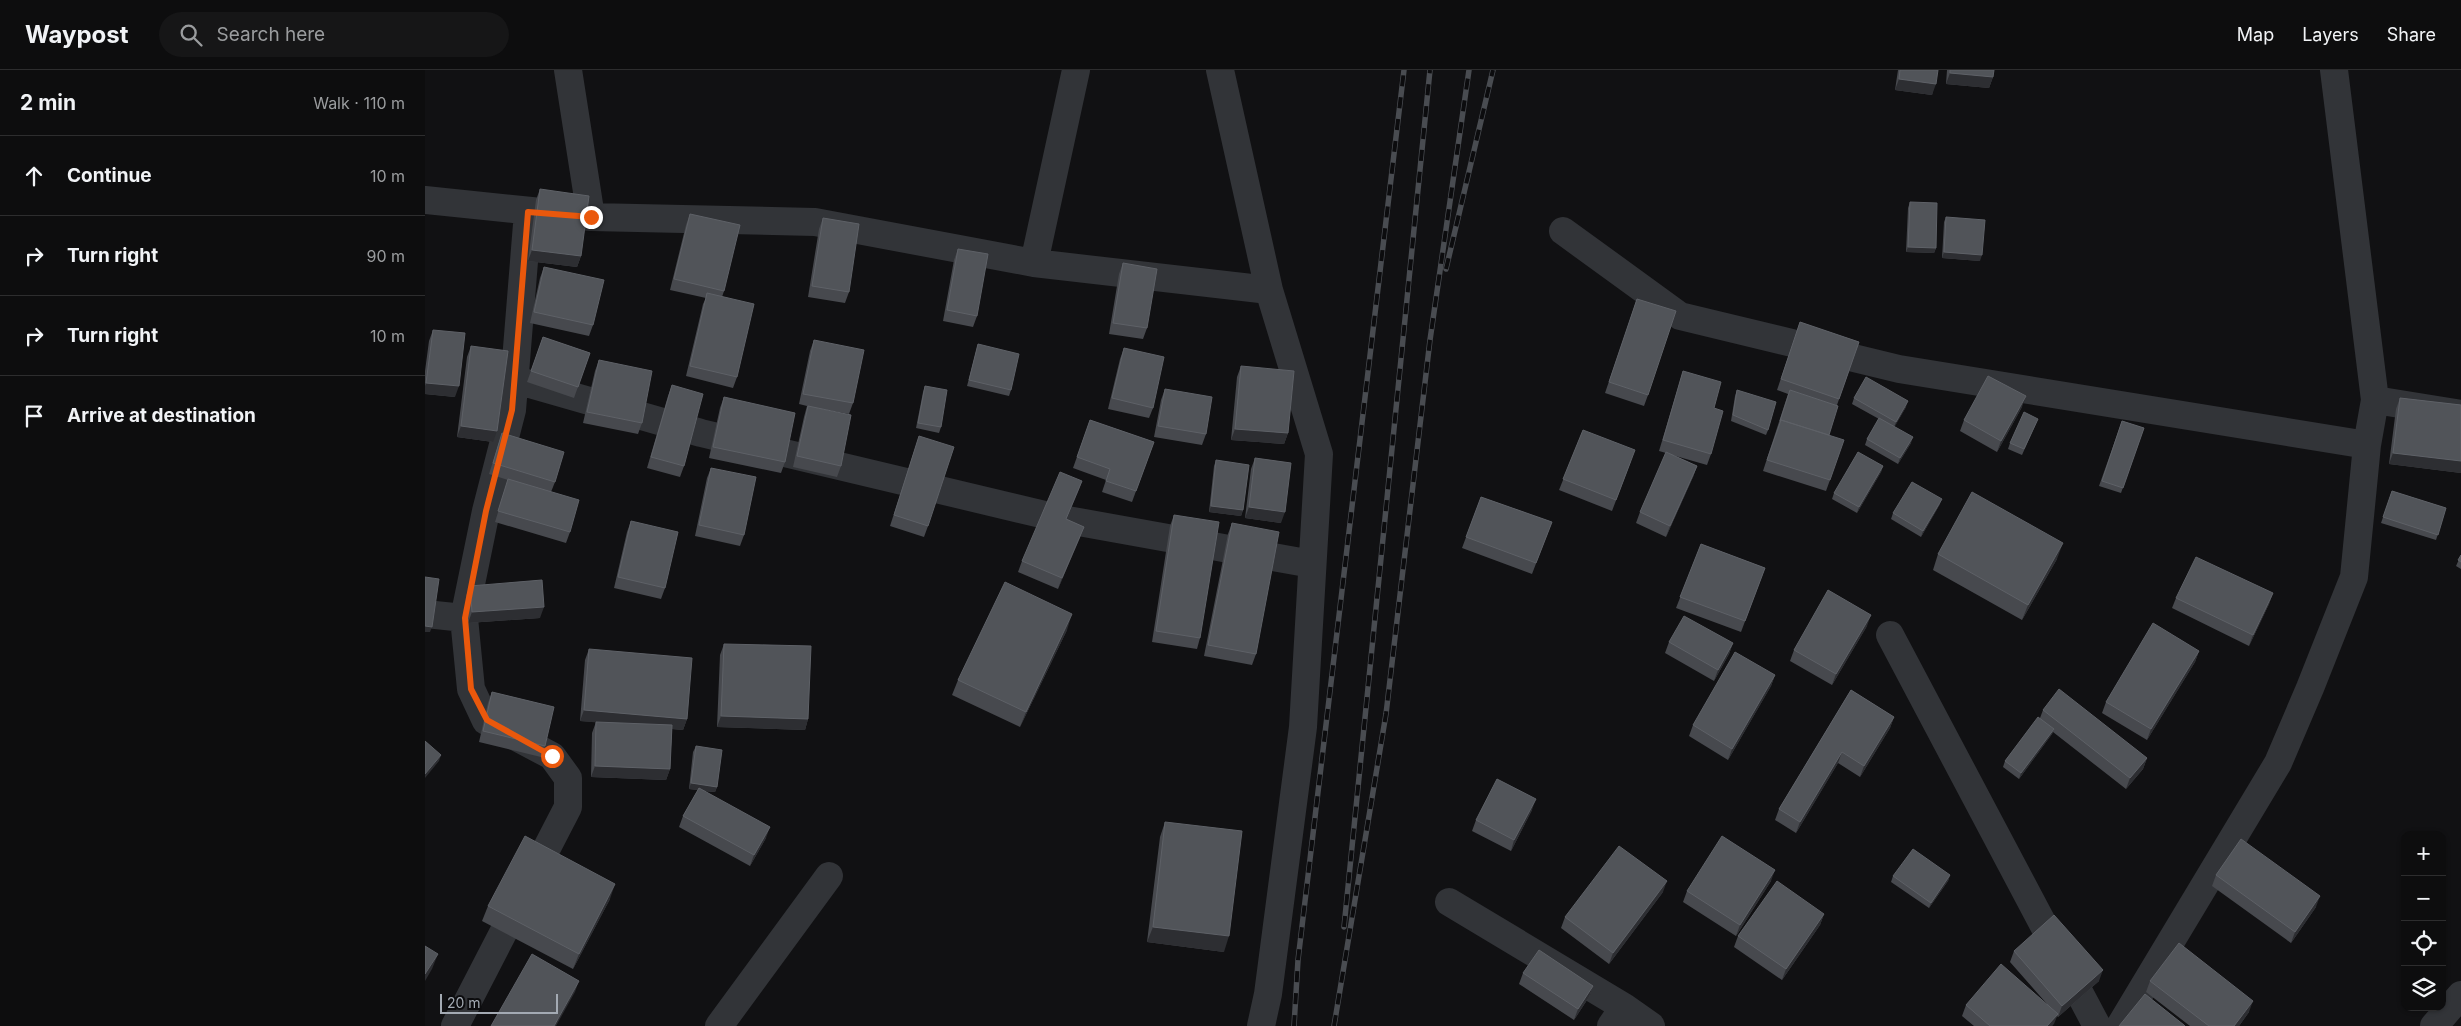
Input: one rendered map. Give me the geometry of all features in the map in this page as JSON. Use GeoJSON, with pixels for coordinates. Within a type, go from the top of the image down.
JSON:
{"type":"FeatureCollection","features":[{"type":"Feature","properties":{"kind":"street"},"geometry":{"type":"LineString","coordinates":[[568,70],[591,217]]}},
{"type":"Feature","properties":{"kind":"street"},"geometry":{"type":"LineString","coordinates":[[1034,263],[1077,70]]}},
{"type":"Feature","properties":{"kind":"street"},"geometry":{"type":"LineString","coordinates":[[1220,70],[1269,290],[1319,454],[1303,727],[1268,994],[1261,1026]]}},
{"type":"Feature","properties":{"kind":"street"},"geometry":{"type":"LineString","coordinates":[[2120,1026],[2278,763],[2354,577],[2367,444],[2375,400],[2334,70]]}},
{"type":"Feature","properties":{"kind":"street"},"geometry":{"type":"LineString","coordinates":[[2338,98],[2357,70]]}},
{"type":"Feature","properties":{"kind":"street"},"geometry":{"type":"LineString","coordinates":[[425,200],[591,217],[815,222],[1034,263],[1269,290]]}},
{"type":"Feature","properties":{"kind":"street"},"geometry":{"type":"LineString","coordinates":[[455,1026],[568,807],[568,778],[552,756],[487,720],[471,689],[465,618],[486,511],[512,410],[516,380],[528,212]]}},
{"type":"Feature","properties":{"kind":"street"},"geometry":{"type":"LineString","coordinates":[[1563,231],[1680,316],[1899,368],[2367,444]]}},
{"type":"Feature","properties":{"kind":"street"},"geometry":{"type":"LineString","coordinates":[[516,380],[701,433],[1062,519],[1312,564]]}},
{"type":"Feature","properties":{"kind":"street"},"geometry":{"type":"LineString","coordinates":[[2375,400],[2461,414]]}},
{"type":"Feature","properties":{"kind":"street"},"geometry":{"type":"LineString","coordinates":[[425,614],[465,618]]}},
{"type":"Feature","properties":{"kind":"street"},"geometry":{"type":"LineString","coordinates":[[1890,635],[2097,1026]]}},
{"type":"Feature","properties":{"kind":"street"},"geometry":{"type":"LineString","coordinates":[[719,1026],[829,876]]}},
{"type":"Feature","properties":{"kind":"street"},"geometry":{"type":"LineString","coordinates":[[1449,902],[1618,1017],[1651,1026]]}},
{"type":"Feature","properties":{"kind":"street"},"geometry":{"type":"LineString","coordinates":[[2434,1026],[2461,995]]}},
{"type":"Feature","properties":{"kind":"building"},"geometry":{"type":"Polygon","coordinates":[[[1900,70],[1938,70],[1936,84],[1899,79],[1900,70]]]}},
{"type":"Feature","properties":{"kind":"building"},"geometry":{"type":"Polygon","coordinates":[[[1950,70],[1994,70],[1993,77],[1950,73],[1950,70]]]}},
{"type":"Feature","properties":{"kind":"building"},"geometry":{"type":"Polygon","coordinates":[[[540,189],[589,196],[581,256],[532,250],[540,189]]]}},
{"type":"Feature","properties":{"kind":"building"},"geometry":{"type":"Polygon","coordinates":[[[1910,202],[1937,203],[1936,248],[1908,247],[1910,202]]]}},
{"type":"Feature","properties":{"kind":"building"},"geometry":{"type":"Polygon","coordinates":[[[690,214],[740,225],[724,291],[674,279],[690,214]]]}},
{"type":"Feature","properties":{"kind":"building"},"geometry":{"type":"Polygon","coordinates":[[[1946,217],[1985,220],[1982,255],[1944,252],[1946,217]]]}},
{"type":"Feature","properties":{"kind":"building"},"geometry":{"type":"Polygon","coordinates":[[[823,218],[859,224],[849,292],[812,286],[823,218]]]}},
{"type":"Feature","properties":{"kind":"building"},"geometry":{"type":"Polygon","coordinates":[[[958,249],[988,254],[977,316],[947,310],[958,249]]]}},
{"type":"Feature","properties":{"kind":"building"},"geometry":{"type":"Polygon","coordinates":[[[1123,263],[1157,269],[1147,328],[1113,323],[1123,263]]]}},
{"type":"Feature","properties":{"kind":"building"},"geometry":{"type":"Polygon","coordinates":[[[544,267],[604,280],[593,325],[534,312],[544,267]]]}},
{"type":"Feature","properties":{"kind":"building"},"geometry":{"type":"Polygon","coordinates":[[[707,293],[754,304],[737,377],[690,366],[707,293]]]}},
{"type":"Feature","properties":{"kind":"building"},"geometry":{"type":"Polygon","coordinates":[[[1637,299],[1676,311],[1648,395],[1609,382],[1637,299]]]}},
{"type":"Feature","properties":{"kind":"building"},"geometry":{"type":"Polygon","coordinates":[[[1800,322],[1859,342],[1839,399],[1781,379],[1800,322]]]}},
{"type":"Feature","properties":{"kind":"building"},"geometry":{"type":"Polygon","coordinates":[[[433,330],[465,333],[459,386],[426,383],[433,330]]]}},
{"type":"Feature","properties":{"kind":"building"},"geometry":{"type":"Polygon","coordinates":[[[543,337],[590,353],[578,387],[531,371],[543,337]]]}},
{"type":"Feature","properties":{"kind":"building"},"geometry":{"type":"Polygon","coordinates":[[[814,340],[864,350],[853,403],[803,394],[814,340]]]}},
{"type":"Feature","properties":{"kind":"building"},"geometry":{"type":"Polygon","coordinates":[[[978,344],[1019,354],[1011,390],[969,380],[978,344]]]}},
{"type":"Feature","properties":{"kind":"building"},"geometry":{"type":"Polygon","coordinates":[[[471,346],[508,351],[497,431],[461,426],[471,346]]]}},
{"type":"Feature","properties":{"kind":"building"},"geometry":{"type":"Polygon","coordinates":[[[1124,348],[1164,357],[1153,408],[1112,398],[1124,348]]]}},
{"type":"Feature","properties":{"kind":"building"},"geometry":{"type":"Polygon","coordinates":[[[599,360],[652,371],[642,423],[587,412],[599,360]]]}},
{"type":"Feature","properties":{"kind":"building"},"geometry":{"type":"Polygon","coordinates":[[[1241,366],[1294,371],[1288,433],[1235,429],[1241,366]]]}},
{"type":"Feature","properties":{"kind":"building"},"geometry":{"type":"Polygon","coordinates":[[[1683,371],[1721,382],[1714,408],[1723,411],[1711,454],[1663,440],[1683,371]]]}},
{"type":"Feature","properties":{"kind":"building"},"geometry":{"type":"Polygon","coordinates":[[[1988,376],[2026,396],[2001,441],[1964,420],[1988,376]]]}},
{"type":"Feature","properties":{"kind":"building"},"geometry":{"type":"Polygon","coordinates":[[[1866,377],[1908,401],[1896,422],[1854,398],[1866,377]]]}},
{"type":"Feature","properties":{"kind":"building"},"geometry":{"type":"Polygon","coordinates":[[[672,385],[703,394],[684,466],[651,457],[672,385]]]}},
{"type":"Feature","properties":{"kind":"building"},"geometry":{"type":"Polygon","coordinates":[[[925,386],[947,390],[941,427],[918,423],[925,386]]]}},
{"type":"Feature","properties":{"kind":"building"},"geometry":{"type":"Polygon","coordinates":[[[1165,389],[1212,397],[1206,434],[1158,426],[1165,389]]]}},
{"type":"Feature","properties":{"kind":"building"},"geometry":{"type":"Polygon","coordinates":[[[1737,390],[1776,402],[1768,430],[1733,415],[1737,390]]]}},
{"type":"Feature","properties":{"kind":"building"},"geometry":{"type":"Polygon","coordinates":[[[1790,390],[1838,406],[1829,435],[1780,421],[1790,390]]]}},
{"type":"Feature","properties":{"kind":"building"},"geometry":{"type":"Polygon","coordinates":[[[724,397],[795,413],[785,462],[713,447],[724,397]]]}},
{"type":"Feature","properties":{"kind":"building"},"geometry":{"type":"Polygon","coordinates":[[[2400,398],[2461,405],[2461,461],[2393,453],[2400,398]]]}},
{"type":"Feature","properties":{"kind":"building"},"geometry":{"type":"Polygon","coordinates":[[[808,406],[851,415],[841,466],[797,456],[808,406]]]}},
{"type":"Feature","properties":{"kind":"building"},"geometry":{"type":"Polygon","coordinates":[[[2024,412],[2038,419],[2024,449],[2010,443],[2024,412]]]}},
{"type":"Feature","properties":{"kind":"building"},"geometry":{"type":"Polygon","coordinates":[[[1879,418],[1913,437],[1900,458],[1867,439],[1879,418]]]}},
{"type":"Feature","properties":{"kind":"building"},"geometry":{"type":"Polygon","coordinates":[[[1090,420],[1154,442],[1136,491],[1106,481],[1110,469],[1077,457],[1090,420]]]}},
{"type":"Feature","properties":{"kind":"building"},"geometry":{"type":"Polygon","coordinates":[[[1781,420],[1844,440],[1830,480],[1767,460],[1781,420]]]}},
{"type":"Feature","properties":{"kind":"building"},"geometry":{"type":"Polygon","coordinates":[[[2122,421],[2144,428],[2123,488],[2102,481],[2122,421]]]}},
{"type":"Feature","properties":{"kind":"building"},"geometry":{"type":"Polygon","coordinates":[[[1583,430],[1635,450],[1616,500],[1563,479],[1583,430]]]}},
{"type":"Feature","properties":{"kind":"building"},"geometry":{"type":"Polygon","coordinates":[[[502,433],[564,452],[555,482],[493,463],[502,433]]]}},
{"type":"Feature","properties":{"kind":"building"},"geometry":{"type":"Polygon","coordinates":[[[919,436],[954,447],[928,526],[894,515],[919,436]]]}},
{"type":"Feature","properties":{"kind":"building"},"geometry":{"type":"Polygon","coordinates":[[[1666,452],[1697,466],[1670,526],[1640,512],[1666,452]]]}},
{"type":"Feature","properties":{"kind":"building"},"geometry":{"type":"Polygon","coordinates":[[[1858,452],[1883,466],[1859,507],[1834,493],[1858,452]]]}},
{"type":"Feature","properties":{"kind":"building"},"geometry":{"type":"Polygon","coordinates":[[[1255,458],[1291,463],[1285,512],[1249,507],[1255,458]]]}},
{"type":"Feature","properties":{"kind":"building"},"geometry":{"type":"Polygon","coordinates":[[[1216,460],[1249,465],[1243,510],[1211,506],[1216,460]]]}},
{"type":"Feature","properties":{"kind":"building"},"geometry":{"type":"Polygon","coordinates":[[[711,468],[756,477],[744,535],[699,525],[711,468]]]}},
{"type":"Feature","properties":{"kind":"building"},"geometry":{"type":"Polygon","coordinates":[[[1060,472],[1082,481],[1066,519],[1084,527],[1062,578],[1022,561],[1060,472]]]}},
{"type":"Feature","properties":{"kind":"building"},"geometry":{"type":"Polygon","coordinates":[[[508,479],[579,500],[570,532],[498,511],[508,479]]]}},
{"type":"Feature","properties":{"kind":"building"},"geometry":{"type":"Polygon","coordinates":[[[1912,482],[1942,499],[1923,531],[1893,513],[1912,482]]]}},
{"type":"Feature","properties":{"kind":"building"},"geometry":{"type":"Polygon","coordinates":[[[2392,491],[2446,508],[2438,535],[2383,517],[2392,491]]]}},
{"type":"Feature","properties":{"kind":"building"},"geometry":{"type":"Polygon","coordinates":[[[1972,492],[2063,543],[2028,605],[1938,554],[1972,492]]]}},
{"type":"Feature","properties":{"kind":"building"},"geometry":{"type":"Polygon","coordinates":[[[1481,497],[1552,522],[1536,563],[1466,537],[1481,497]]]}},
{"type":"Feature","properties":{"kind":"building"},"geometry":{"type":"Polygon","coordinates":[[[1174,515],[1219,522],[1200,638],[1156,631],[1174,515]]]}},
{"type":"Feature","properties":{"kind":"building"},"geometry":{"type":"Polygon","coordinates":[[[631,521],[678,532],[665,588],[618,577],[631,521]]]}},
{"type":"Feature","properties":{"kind":"building"},"geometry":{"type":"Polygon","coordinates":[[[1232,523],[1279,532],[1256,654],[1208,645],[1232,523]]]}},
{"type":"Feature","properties":{"kind":"building"},"geometry":{"type":"Polygon","coordinates":[[[1701,544],[1765,568],[1745,621],[1680,597],[1701,544]]]}},
{"type":"Feature","properties":{"kind":"building"},"geometry":{"type":"Polygon","coordinates":[[[2196,557],[2273,593],[2253,635],[2176,598],[2196,557]]]}},
{"type":"Feature","properties":{"kind":"building"},"geometry":{"type":"Polygon","coordinates":[[[425,577],[439,579],[432,627],[425,626],[425,577]]]}},
{"type":"Feature","properties":{"kind":"building"},"geometry":{"type":"Polygon","coordinates":[[[542,580],[544,607],[472,612],[470,586],[542,580]]]}},
{"type":"Feature","properties":{"kind":"building"},"geometry":{"type":"Polygon","coordinates":[[[1005,582],[1072,614],[1026,712],[958,680],[1005,582]]]}},
{"type":"Feature","properties":{"kind":"building"},"geometry":{"type":"Polygon","coordinates":[[[1828,590],[1871,615],[1836,674],[1794,650],[1828,590]]]}},
{"type":"Feature","properties":{"kind":"building"},"geometry":{"type":"Polygon","coordinates":[[[1684,616],[1733,643],[1718,670],[1669,642],[1684,616]]]}},
{"type":"Feature","properties":{"kind":"building"},"geometry":{"type":"Polygon","coordinates":[[[2153,623],[2199,651],[2151,729],[2106,702],[2153,623]]]}},
{"type":"Feature","properties":{"kind":"building"},"geometry":{"type":"Polygon","coordinates":[[[724,644],[811,646],[808,719],[721,716],[724,644]]]}},
{"type":"Feature","properties":{"kind":"building"},"geometry":{"type":"Polygon","coordinates":[[[589,649],[692,658],[687,719],[584,710],[589,649]]]}},
{"type":"Feature","properties":{"kind":"building"},"geometry":{"type":"Polygon","coordinates":[[[1735,652],[1775,675],[1732,749],[1693,725],[1735,652]]]}},
{"type":"Feature","properties":{"kind":"building"},"geometry":{"type":"Polygon","coordinates":[[[2059,689],[2147,758],[2130,778],[2043,710],[2059,689]]]}},
{"type":"Feature","properties":{"kind":"building"},"geometry":{"type":"Polygon","coordinates":[[[1851,690],[1894,717],[1864,766],[1842,752],[1800,822],[1779,809],[1851,690]]]}},
{"type":"Feature","properties":{"kind":"building"},"geometry":{"type":"Polygon","coordinates":[[[492,692],[554,707],[545,746],[483,731],[492,692]]]}},
{"type":"Feature","properties":{"kind":"building"},"geometry":{"type":"Polygon","coordinates":[[[2038,717],[2054,729],[2021,773],[2005,761],[2038,717]]]}},
{"type":"Feature","properties":{"kind":"building"},"geometry":{"type":"Polygon","coordinates":[[[596,722],[672,725],[670,769],[595,766],[596,722]]]}},
{"type":"Feature","properties":{"kind":"building"},"geometry":{"type":"Polygon","coordinates":[[[425,741],[441,755],[425,774],[425,741]]]}},
{"type":"Feature","properties":{"kind":"building"},"geometry":{"type":"Polygon","coordinates":[[[696,746],[722,750],[717,787],[691,783],[696,746]]]}},
{"type":"Feature","properties":{"kind":"building"},"geometry":{"type":"Polygon","coordinates":[[[1497,779],[1536,799],[1514,840],[1476,820],[1497,779]]]}},
{"type":"Feature","properties":{"kind":"building"},"geometry":{"type":"Polygon","coordinates":[[[699,788],[770,827],[754,855],[683,816],[699,788]]]}},
{"type":"Feature","properties":{"kind":"building"},"geometry":{"type":"Polygon","coordinates":[[[1165,822],[1242,831],[1229,936],[1153,927],[1165,822]]]}},
{"type":"Feature","properties":{"kind":"building"},"geometry":{"type":"Polygon","coordinates":[[[525,836],[615,884],[579,954],[488,906],[525,836]]]}},
{"type":"Feature","properties":{"kind":"building"},"geometry":{"type":"Polygon","coordinates":[[[1722,836],[1775,870],[1740,925],[1687,891],[1722,836]]]}},
{"type":"Feature","properties":{"kind":"building"},"geometry":{"type":"Polygon","coordinates":[[[2241,839],[2320,896],[2295,932],[2216,875],[2241,839]]]}},
{"type":"Feature","properties":{"kind":"building"},"geometry":{"type":"Polygon","coordinates":[[[1619,846],[1667,881],[1613,953],[1565,917],[1619,846]]]}},
{"type":"Feature","properties":{"kind":"building"},"geometry":{"type":"Polygon","coordinates":[[[1913,849],[1950,875],[1931,903],[1893,876],[1913,849]]]}},
{"type":"Feature","properties":{"kind":"building"},"geometry":{"type":"Polygon","coordinates":[[[1777,881],[1824,914],[1786,969],[1738,936],[1777,881]]]}},
{"type":"Feature","properties":{"kind":"building"},"geometry":{"type":"Polygon","coordinates":[[[2054,915],[2103,970],[2062,1006],[2014,951],[2054,915]]]}},
{"type":"Feature","properties":{"kind":"building"},"geometry":{"type":"Polygon","coordinates":[[[2179,943],[2253,1001],[2234,1026],[2209,1026],[2150,981],[2179,943]]]}},
{"type":"Feature","properties":{"kind":"building"},"geometry":{"type":"Polygon","coordinates":[[[425,946],[438,954],[425,974],[425,946]]]}},
{"type":"Feature","properties":{"kind":"building"},"geometry":{"type":"Polygon","coordinates":[[[1539,950],[1593,986],[1578,1009],[1523,973],[1539,950]]]}},
{"type":"Feature","properties":{"kind":"building"},"geometry":{"type":"Polygon","coordinates":[[[532,954],[579,981],[554,1026],[491,1026],[532,954]]]}},
{"type":"Feature","properties":{"kind":"building"},"geometry":{"type":"Polygon","coordinates":[[[2001,964],[2058,1014],[2047,1026],[1990,1026],[1966,1005],[2001,964]]]}},
{"type":"Feature","properties":{"kind":"building"},"geometry":{"type":"Polygon","coordinates":[[[2145,994],[2184,1025],[2185,1026],[2119,1026],[2145,994]]]}},
{"type":"Feature","properties":{"kind":"railway"},"geometry":{"type":"LineString","coordinates":[[1294,1026],[1298,960],[1404,70]]}},
{"type":"Feature","properties":{"kind":"railway"},"geometry":{"type":"LineString","coordinates":[[1344,927],[1430,70]]}},
{"type":"Feature","properties":{"kind":"railway"},"geometry":{"type":"LineString","coordinates":[[1334,1026],[1386,714],[1430,340],[1469,70]]}},
{"type":"Feature","properties":{"kind":"railway"},"geometry":{"type":"LineString","coordinates":[[1446,269],[1493,70]]}},
{"type":"Feature","properties":{"kind":"route"},"geometry":{"type":"LineString","coordinates":[[552,756],[487,720],[471,689],[465,618],[486,511],[512,410],[516,380],[528,212],[591,217]]}}]}
